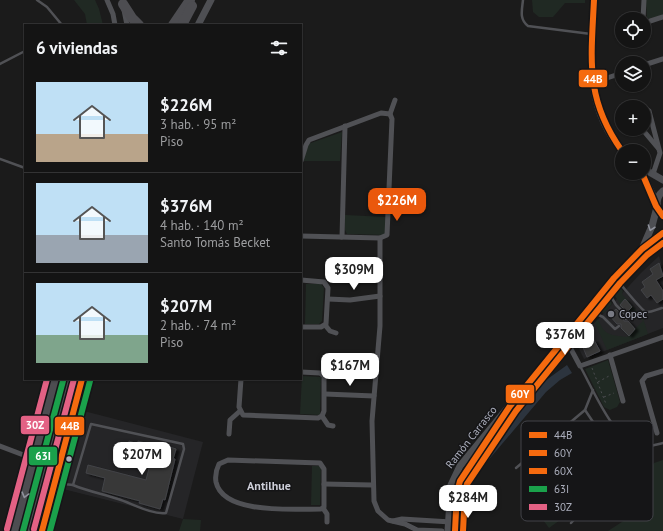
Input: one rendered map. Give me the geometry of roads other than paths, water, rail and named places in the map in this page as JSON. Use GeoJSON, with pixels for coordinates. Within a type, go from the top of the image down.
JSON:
{"type":"FeatureCollection","features":[{"type":"Feature","properties":{"kind":"highway"},"geometry":{"type":"LineString","coordinates":[[175,24],[190,0]]}},
{"type":"Feature","properties":{"kind":"highway"},"geometry":{"type":"LineString","coordinates":[[175,24],[195,0]]}},
{"type":"Feature","properties":{"kind":"highway"},"geometry":{"type":"LineString","coordinates":[[122,2],[138,24]]}},
{"type":"Feature","properties":{"kind":"highway"},"geometry":{"type":"LineString","coordinates":[[15,531],[55,380]]}},
{"type":"Feature","properties":{"kind":"highway"},"geometry":{"type":"LineString","coordinates":[[26,531],[66,380]]}},
{"type":"Feature","properties":{"kind":"main road"},"geometry":{"type":"LineString","coordinates":[[199,24],[211,0]]}},
{"type":"Feature","properties":{"kind":"main road"},"geometry":{"type":"LineString","coordinates":[[594,0],[592,82],[601,116],[617,144]]}},
{"type":"Feature","properties":{"kind":"main road"},"geometry":{"type":"LineString","coordinates":[[650,187],[653,174],[663,180]]}},
{"type":"Feature","properties":{"kind":"main road"},"geometry":{"type":"LineString","coordinates":[[646,180],[663,216]]}},
{"type":"Feature","properties":{"kind":"main road","name":"Ramón Carrasco"},"geometry":{"type":"LineString","coordinates":[[642,249],[652,226],[658,198],[663,191]]}},
{"type":"Feature","properties":{"kind":"main road","name":"Ramón Carrasco"},"geometry":{"type":"LineString","coordinates":[[455,531],[452,522],[450,492],[454,475],[490,427],[510,406],[614,278],[642,249],[663,234]]}},
{"type":"Feature","properties":{"kind":"main road"},"geometry":{"type":"LineString","coordinates":[[42,531],[82,380]]}},
{"type":"Feature","properties":{"kind":"main road"},"geometry":{"type":"LineString","coordinates":[[452,522],[460,524],[462,531]]}},
{"type":"Feature","properties":{"kind":"main road","name":"Ramón Carrasco"},"geometry":{"type":"LineString","coordinates":[[448,531],[452,522]]}},
{"type":"Feature","properties":{"kind":"street"},"geometry":{"type":"LineString","coordinates":[[107,0],[114,14],[115,24]]}},
{"type":"Feature","properties":{"kind":"street"},"geometry":{"type":"LineString","coordinates":[[644,0],[644,12]]}},
{"type":"Feature","properties":{"kind":"street"},"geometry":{"type":"LineString","coordinates":[[122,2],[127,24]]}},
{"type":"Feature","properties":{"kind":"street"},"geometry":{"type":"LineString","coordinates":[[651,21],[663,17]]}},
{"type":"Feature","properties":{"kind":"street"},"geometry":{"type":"LineString","coordinates":[[651,63],[663,59]]}},
{"type":"Feature","properties":{"kind":"street"},"geometry":{"type":"LineString","coordinates":[[592,82],[615,75]]}},
{"type":"Feature","properties":{"kind":"street"},"geometry":{"type":"LineString","coordinates":[[302,236],[385,237],[388,231],[392,119],[390,114],[394,100]]}},
{"type":"Feature","properties":{"kind":"street"},"geometry":{"type":"LineString","coordinates":[[302,158],[309,140],[381,113],[390,114]]}},
{"type":"Feature","properties":{"kind":"street"},"geometry":{"type":"LineString","coordinates":[[651,119],[660,151],[660,158],[653,174]]}},
{"type":"Feature","properties":{"kind":"street"},"geometry":{"type":"LineString","coordinates":[[342,237],[346,126]]}},
{"type":"Feature","properties":{"kind":"street"},"geometry":{"type":"LineString","coordinates":[[648,136],[660,151]]}},
{"type":"Feature","properties":{"kind":"street"},"geometry":{"type":"LineString","coordinates":[[380,238],[379,341],[374,396],[372,485],[376,508],[383,517],[392,521],[423,520],[452,522]]}},
{"type":"Feature","properties":{"kind":"street"},"geometry":{"type":"LineString","coordinates":[[302,280],[322,281],[328,286],[327,321],[321,327],[302,327]]}},
{"type":"Feature","properties":{"kind":"street"},"geometry":{"type":"LineString","coordinates":[[328,299],[350,300],[380,296]]}},
{"type":"Feature","properties":{"kind":"street"},"geometry":{"type":"LineString","coordinates":[[324,325],[330,331],[336,333]]}},
{"type":"Feature","properties":{"kind":"street"},"geometry":{"type":"LineString","coordinates":[[564,338],[580,366],[663,337]]}},
{"type":"Feature","properties":{"kind":"street"},"geometry":{"type":"LineString","coordinates":[[610,355],[623,401]]}},
{"type":"Feature","properties":{"kind":"street"},"geometry":{"type":"LineString","coordinates":[[657,433],[642,381],[646,376],[663,371]]}},
{"type":"Feature","properties":{"kind":"street"},"geometry":{"type":"LineString","coordinates":[[302,372],[323,374],[325,378],[324,411],[322,416]]}},
{"type":"Feature","properties":{"kind":"street"},"geometry":{"type":"LineString","coordinates":[[240,411],[239,395],[241,380]]}},
{"type":"Feature","properties":{"kind":"street"},"geometry":{"type":"LineString","coordinates":[[325,394],[374,396]]}},
{"type":"Feature","properties":{"kind":"street"},"geometry":{"type":"LineString","coordinates":[[240,411],[248,416],[318,418],[322,416]]}},
{"type":"Feature","properties":{"kind":"street"},"geometry":{"type":"LineString","coordinates":[[229,434],[230,420],[240,411]]}},
{"type":"Feature","properties":{"kind":"street"},"geometry":{"type":"LineString","coordinates":[[322,416],[328,425],[333,426]]}},
{"type":"Feature","properties":{"kind":"street"},"geometry":{"type":"LineString","coordinates":[[0,446],[34,460]]}},
{"type":"Feature","properties":{"kind":"street"},"geometry":{"type":"LineString","coordinates":[[324,508],[261,508],[236,502],[222,494],[217,484],[216,476],[219,464],[228,460],[318,463],[323,467],[324,508],[327,514],[327,522]]}},
{"type":"Feature","properties":{"kind":"street"},"geometry":{"type":"LineString","coordinates":[[324,484],[372,485]]}},
{"type":"Feature","properties":{"kind":"street"},"geometry":{"type":"LineString","coordinates":[[411,530],[411,523],[413,520]]}},
{"type":"Feature","properties":{"kind":"street"},"geometry":{"type":"LineString","coordinates":[[411,530],[423,520]]}},
{"type":"Feature","properties":{"kind":"street"},"geometry":{"type":"LineString","coordinates":[[402,521],[411,530],[442,531]]}},
{"type":"Feature","properties":{"kind":"lane"},"geometry":{"type":"LineString","coordinates":[[37,0],[47,7],[61,24]]}},
{"type":"Feature","properties":{"kind":"lane"},"geometry":{"type":"LineString","coordinates":[[523,0],[522,18],[523,22],[528,26],[593,34]]}},
{"type":"Feature","properties":{"kind":"lane"},"geometry":{"type":"LineString","coordinates":[[0,64],[24,52]]}},
{"type":"Feature","properties":{"kind":"lane"},"geometry":{"type":"LineString","coordinates":[[0,159],[24,168]]}},
{"type":"Feature","properties":{"kind":"lane"},"geometry":{"type":"LineString","coordinates":[[614,278],[643,310],[649,312],[662,308]]}},
{"type":"Feature","properties":{"kind":"lane"},"geometry":{"type":"LineString","coordinates":[[606,288],[616,304],[628,317],[626,319]]}},
{"type":"Feature","properties":{"kind":"lane"},"geometry":{"type":"LineString","coordinates":[[588,309],[603,317],[615,329],[619,326]]}},
{"type":"Feature","properties":{"kind":"lane"},"geometry":{"type":"LineString","coordinates":[[580,366],[610,421]]}},
{"type":"Feature","properties":{"kind":"lane"},"geometry":{"type":"LineString","coordinates":[[572,421],[585,410],[593,389]]}},
{"type":"Feature","properties":{"kind":"lane"},"geometry":{"type":"LineString","coordinates":[[585,410],[592,421]]}},
{"type":"Feature","properties":{"kind":"lane"},"geometry":{"type":"LineString","coordinates":[[55,483],[65,482],[73,484],[119,499],[131,505],[164,513],[168,510],[184,446],[164,439],[90,424],[73,484]]}},
{"type":"Feature","properties":{"kind":"lane"},"geometry":{"type":"LineString","coordinates":[[653,445],[663,443]]}},
{"type":"Feature","properties":{"kind":"lane"},"geometry":{"type":"LineString","coordinates":[[516,468],[521,464]]}},
{"type":"Feature","properties":{"kind":"place","name":"Copec"},"geometry":{"type":"Point","coordinates":[611,314]}},
{"type":"Feature","properties":{"kind":"district","name":"Antilhue"},"geometry":{"type":"Point","coordinates":[269,485]}}]}
